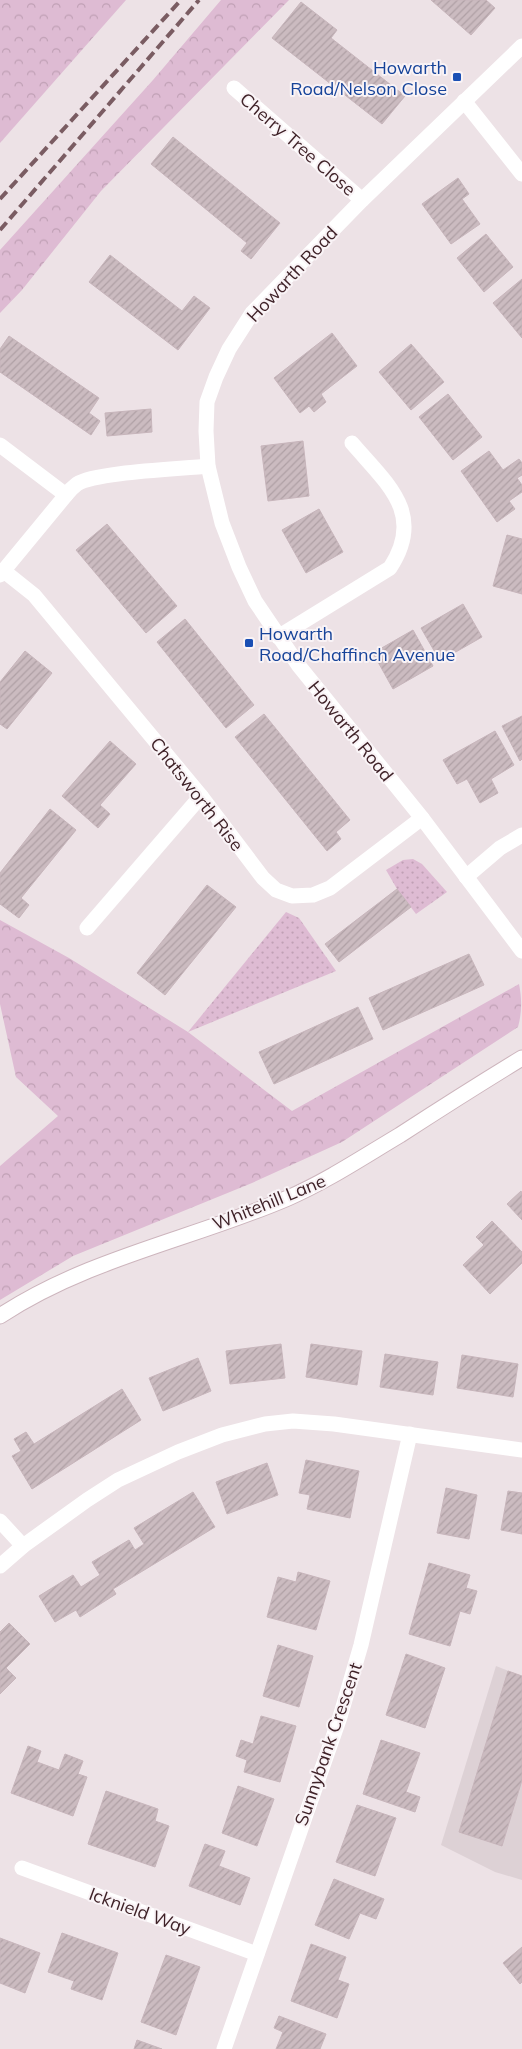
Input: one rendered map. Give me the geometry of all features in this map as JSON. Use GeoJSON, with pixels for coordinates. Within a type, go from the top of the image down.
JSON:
{"type":"FeatureCollection","features":[{"type":"Feature","properties":{"kind":"street","name":"Howarth Road"},"geometry":{"type":"LineString","coordinates":[[522,46],[362,200],[252,312],[229,349],[207,402],[206,431],[208,466],[222,523],[238,567],[255,601],[299,666],[422,818],[522,951]]}},
{"type":"Feature","properties":{"kind":"street","name":"Cherry Tree Close"},"geometry":{"type":"LineString","coordinates":[[234,88],[362,200]]}},
{"type":"Feature","properties":{"kind":"street"},"geometry":{"type":"LineString","coordinates":[[464,101],[522,174]]}},
{"type":"Feature","properties":{"kind":"street"},"geometry":{"type":"LineString","coordinates":[[278,637],[390,568],[400,554],[405,537],[404,517],[397,496],[352,443]]}},
{"type":"Feature","properties":{"kind":"street"},"geometry":{"type":"LineString","coordinates":[[0,445],[66,495]]}},
{"type":"Feature","properties":{"kind":"street"},"geometry":{"type":"LineString","coordinates":[[2,573],[78,483],[97,478],[208,466]]}},
{"type":"Feature","properties":{"kind":"street","name":"Chatsworth Rise"},"geometry":{"type":"LineString","coordinates":[[2,573],[34,595],[201,796],[263,878],[276,890],[292,896],[313,895],[330,888],[422,818]]}},
{"type":"Feature","properties":{"kind":"street"},"geometry":{"type":"LineString","coordinates":[[87,928],[201,796]]}},
{"type":"Feature","properties":{"kind":"street"},"geometry":{"type":"LineString","coordinates":[[466,876],[500,848],[522,835]]}},
{"type":"Feature","properties":{"kind":"street","name":"Whitehill Lane"},"geometry":{"type":"LineString","coordinates":[[0,1316],[16,1305],[54,1286],[113,1260],[288,1198],[344,1170],[522,1058]]}},
{"type":"Feature","properties":{"kind":"street"},"geometry":{"type":"LineString","coordinates":[[0,1566],[23,1546],[118,1480],[178,1452],[222,1435],[265,1424],[293,1421],[334,1424],[522,1450]]}},
{"type":"Feature","properties":{"kind":"street","name":"Sunnybank Crescent"},"geometry":{"type":"LineString","coordinates":[[224,2049],[340,1717],[361,1646],[410,1434]]}},
{"type":"Feature","properties":{"kind":"street"},"geometry":{"type":"LineString","coordinates":[[0,1521],[23,1546]]}},
{"type":"Feature","properties":{"kind":"street","name":"Icknield Way"},"geometry":{"type":"LineString","coordinates":[[22,1868],[257,1954]]}},
{"type":"Feature","properties":{"kind":"shaded area"},"geometry":{"type":"Polygon","coordinates":[[[496,1666],[522,1676],[522,1880],[495,1872],[441,1845],[496,1666]]]}},
{"type":"Feature","properties":{"kind":"green space"},"geometry":{"type":"Polygon","coordinates":[[[0,0],[126,0],[0,143],[0,0]]]}},
{"type":"Feature","properties":{"kind":"green space"},"geometry":{"type":"Polygon","coordinates":[[[221,0],[289,0],[101,191],[22,290],[0,313],[0,250],[153,80],[221,0]]]}},
{"type":"Feature","properties":{"kind":"green space"},"geometry":{"type":"Polygon","coordinates":[[[413,859],[422,864],[447,892],[416,914],[397,889],[386,870],[403,860],[413,859]]]}},
{"type":"Feature","properties":{"kind":"green space"},"geometry":{"type":"Polygon","coordinates":[[[286,912],[299,918],[336,971],[188,1032],[286,912]]]}},
{"type":"Feature","properties":{"kind":"green space"},"geometry":{"type":"Polygon","coordinates":[[[0,920],[69,958],[188,1032],[292,1111],[519,984],[521,1006],[518,1027],[342,1142],[252,1183],[73,1256],[0,1300],[0,1166],[58,1116],[16,1077],[0,1004],[0,920]]]}},
{"type":"Feature","properties":{"kind":"building"},"geometry":{"type":"Polygon","coordinates":[[[431,0],[486,0],[495,8],[471,35],[431,0]]]}},
{"type":"Feature","properties":{"kind":"building"},"geometry":{"type":"Polygon","coordinates":[[[301,2],[337,30],[331,38],[405,96],[382,124],[272,38],[301,2]]]}},
{"type":"Feature","properties":{"kind":"building"},"geometry":{"type":"Polygon","coordinates":[[[173,137],[280,223],[251,259],[241,251],[247,243],[151,164],[173,137]]]}},
{"type":"Feature","properties":{"kind":"building"},"geometry":{"type":"Polygon","coordinates":[[[458,178],[469,194],[462,199],[480,224],[451,244],[422,204],[458,178]]]}},
{"type":"Feature","properties":{"kind":"building"},"geometry":{"type":"Polygon","coordinates":[[[486,234],[513,267],[484,292],[457,258],[486,234]]]}},
{"type":"Feature","properties":{"kind":"building"},"geometry":{"type":"Polygon","coordinates":[[[110,255],[182,311],[194,296],[210,308],[178,350],[89,282],[110,255]]]}},
{"type":"Feature","properties":{"kind":"building"},"geometry":{"type":"Polygon","coordinates":[[[522,279],[522,338],[493,303],[522,279]]]}},
{"type":"Feature","properties":{"kind":"building"},"geometry":{"type":"Polygon","coordinates":[[[332,333],[357,366],[321,394],[326,402],[314,412],[309,406],[300,413],[274,378],[332,333]]]}},
{"type":"Feature","properties":{"kind":"building"},"geometry":{"type":"Polygon","coordinates":[[[9,336],[99,398],[89,413],[100,421],[91,435],[0,372],[0,349],[9,336]]]}},
{"type":"Feature","properties":{"kind":"building"},"geometry":{"type":"Polygon","coordinates":[[[411,344],[444,382],[411,410],[379,372],[411,344]]]}},
{"type":"Feature","properties":{"kind":"building"},"geometry":{"type":"Polygon","coordinates":[[[448,394],[482,437],[453,460],[419,417],[448,394]]]}},
{"type":"Feature","properties":{"kind":"building"},"geometry":{"type":"Polygon","coordinates":[[[151,409],[152,432],[107,436],[105,413],[151,409]]]}},
{"type":"Feature","properties":{"kind":"building"},"geometry":{"type":"Polygon","coordinates":[[[303,441],[309,496],[268,501],[261,446],[303,441]]]}},
{"type":"Feature","properties":{"kind":"building"},"geometry":{"type":"Polygon","coordinates":[[[489,451],[503,470],[519,459],[522,463],[522,475],[517,478],[522,485],[522,492],[509,501],[515,509],[497,522],[461,471],[489,451]]]}},
{"type":"Feature","properties":{"kind":"building"},"geometry":{"type":"Polygon","coordinates":[[[319,509],[343,552],[306,573],[282,530],[319,509]]]}},
{"type":"Feature","properties":{"kind":"building"},"geometry":{"type":"Polygon","coordinates":[[[107,524],[177,606],[146,633],[76,550],[107,524]]]}},
{"type":"Feature","properties":{"kind":"building"},"geometry":{"type":"Polygon","coordinates":[[[507,535],[522,539],[522,594],[493,586],[507,535]]]}},
{"type":"Feature","properties":{"kind":"building"},"geometry":{"type":"Polygon","coordinates":[[[463,604],[482,637],[440,661],[421,628],[463,604]]]}},
{"type":"Feature","properties":{"kind":"building"},"geometry":{"type":"Polygon","coordinates":[[[185,619],[254,705],[226,728],[157,642],[185,619]]]}},
{"type":"Feature","properties":{"kind":"building"},"geometry":{"type":"Polygon","coordinates":[[[413,630],[433,666],[393,689],[373,653],[413,630]]]}},
{"type":"Feature","properties":{"kind":"building"},"geometry":{"type":"Polygon","coordinates":[[[25,651],[52,673],[7,729],[0,724],[0,682],[25,651]]]}},
{"type":"Feature","properties":{"kind":"building"},"geometry":{"type":"Polygon","coordinates":[[[264,714],[350,820],[336,832],[341,839],[327,851],[235,737],[264,714]]]}},
{"type":"Feature","properties":{"kind":"building"},"geometry":{"type":"Polygon","coordinates":[[[522,716],[522,759],[520,761],[502,726],[522,716]]]}},
{"type":"Feature","properties":{"kind":"building"},"geometry":{"type":"Polygon","coordinates":[[[495,731],[514,765],[491,779],[498,793],[480,803],[467,779],[457,784],[443,760],[495,731]]]}},
{"type":"Feature","properties":{"kind":"building"},"geometry":{"type":"Polygon","coordinates":[[[110,741],[136,764],[100,805],[110,814],[98,828],[62,796],[110,741]]]}},
{"type":"Feature","properties":{"kind":"building"},"geometry":{"type":"Polygon","coordinates":[[[50,809],[76,830],[21,898],[29,905],[19,918],[0,904],[0,873],[50,809]]]}},
{"type":"Feature","properties":{"kind":"building"},"geometry":{"type":"Polygon","coordinates":[[[207,885],[236,907],[165,995],[137,973],[207,885]]]}},
{"type":"Feature","properties":{"kind":"building"},"geometry":{"type":"Polygon","coordinates":[[[397,889],[411,907],[339,962],[325,944],[397,889]]]}},
{"type":"Feature","properties":{"kind":"building"},"geometry":{"type":"Polygon","coordinates":[[[469,954],[484,985],[383,1030],[369,998],[469,954]]]}},
{"type":"Feature","properties":{"kind":"building"},"geometry":{"type":"Polygon","coordinates":[[[358,1007],[373,1039],[274,1084],[259,1052],[358,1007]]]}},
{"type":"Feature","properties":{"kind":"building"},"geometry":{"type":"Polygon","coordinates":[[[521,1191],[522,1193],[522,1220],[507,1204],[521,1191]]]}},
{"type":"Feature","properties":{"kind":"building"},"geometry":{"type":"Polygon","coordinates":[[[492,1221],[522,1252],[522,1263],[490,1294],[463,1265],[484,1245],[476,1237],[492,1221]]]}},
{"type":"Feature","properties":{"kind":"building"},"geometry":{"type":"Polygon","coordinates":[[[281,1344],[285,1378],[230,1384],[226,1351],[281,1344]]]}},
{"type":"Feature","properties":{"kind":"building"},"geometry":{"type":"Polygon","coordinates":[[[311,1344],[362,1351],[357,1385],[306,1377],[311,1344]]]}},
{"type":"Feature","properties":{"kind":"building"},"geometry":{"type":"Polygon","coordinates":[[[385,1354],[438,1362],[433,1395],[380,1387],[385,1354]]]}},
{"type":"Feature","properties":{"kind":"building"},"geometry":{"type":"Polygon","coordinates":[[[462,1355],[518,1364],[513,1397],[457,1388],[462,1355]]]}},
{"type":"Feature","properties":{"kind":"building"},"geometry":{"type":"Polygon","coordinates":[[[198,1358],[211,1391],[163,1411],[149,1378],[198,1358]]]}},
{"type":"Feature","properties":{"kind":"building"},"geometry":{"type":"Polygon","coordinates":[[[122,1389],[141,1420],[32,1489],[12,1456],[21,1451],[14,1439],[26,1432],[34,1444],[122,1389]]]}},
{"type":"Feature","properties":{"kind":"building"},"geometry":{"type":"Polygon","coordinates":[[[306,1460],[359,1471],[350,1518],[307,1509],[310,1495],[299,1493],[306,1460]]]}},
{"type":"Feature","properties":{"kind":"building"},"geometry":{"type":"Polygon","coordinates":[[[267,1463],[278,1495],[227,1514],[216,1482],[267,1463]]]}},
{"type":"Feature","properties":{"kind":"building"},"geometry":{"type":"Polygon","coordinates":[[[446,1488],[477,1495],[469,1539],[437,1533],[446,1488]]]}},
{"type":"Feature","properties":{"kind":"building"},"geometry":{"type":"Polygon","coordinates":[[[508,1491],[522,1493],[522,1534],[501,1530],[508,1491]]]}},
{"type":"Feature","properties":{"kind":"building"},"geometry":{"type":"Polygon","coordinates":[[[193,1492],[215,1527],[113,1589],[116,1594],[80,1617],[76,1610],[55,1622],[39,1596],[73,1575],[81,1587],[100,1575],[92,1562],[129,1540],[135,1550],[144,1544],[134,1528],[193,1492]]]}},
{"type":"Feature","properties":{"kind":"building"},"geometry":{"type":"Polygon","coordinates":[[[429,1563],[470,1575],[466,1588],[477,1591],[470,1614],[460,1611],[450,1646],[409,1634],[429,1563]]]}},
{"type":"Feature","properties":{"kind":"building"},"geometry":{"type":"Polygon","coordinates":[[[298,1572],[330,1581],[316,1630],[267,1617],[278,1577],[296,1582],[298,1572]]]}},
{"type":"Feature","properties":{"kind":"building"},"geometry":{"type":"Polygon","coordinates":[[[9,1623],[30,1644],[6,1668],[16,1678],[0,1694],[0,1632],[9,1623]]]}},
{"type":"Feature","properties":{"kind":"building"},"geometry":{"type":"Polygon","coordinates":[[[278,1645],[313,1656],[299,1707],[263,1696],[278,1645]]]}},
{"type":"Feature","properties":{"kind":"building"},"geometry":{"type":"Polygon","coordinates":[[[406,1654],[445,1668],[425,1728],[386,1715],[406,1654]]]}},
{"type":"Feature","properties":{"kind":"building"},"geometry":{"type":"Polygon","coordinates":[[[508,1671],[522,1676],[522,1780],[502,1846],[459,1832],[508,1671]]]}},
{"type":"Feature","properties":{"kind":"building"},"geometry":{"type":"Polygon","coordinates":[[[261,1716],[296,1726],[280,1782],[244,1772],[247,1760],[236,1756],[241,1740],[253,1744],[261,1716]]]}},
{"type":"Feature","properties":{"kind":"building"},"geometry":{"type":"Polygon","coordinates":[[[381,1740],[420,1753],[406,1792],[420,1797],[415,1812],[363,1794],[381,1740]]]}},
{"type":"Feature","properties":{"kind":"building"},"geometry":{"type":"Polygon","coordinates":[[[28,1746],[41,1751],[37,1762],[59,1770],[65,1754],[83,1761],[78,1774],[87,1777],[73,1816],[11,1793],[28,1746]]]}},
{"type":"Feature","properties":{"kind":"building"},"geometry":{"type":"Polygon","coordinates":[[[238,1786],[274,1799],[257,1846],[222,1833],[238,1786]]]}},
{"type":"Feature","properties":{"kind":"building"},"geometry":{"type":"Polygon","coordinates":[[[106,1791],[158,1809],[155,1821],[169,1826],[155,1867],[88,1844],[106,1791]]]}},
{"type":"Feature","properties":{"kind":"building"},"geometry":{"type":"Polygon","coordinates":[[[357,1805],[396,1818],[375,1876],[336,1862],[357,1805]]]}},
{"type":"Feature","properties":{"kind":"building"},"geometry":{"type":"Polygon","coordinates":[[[205,1844],[225,1851],[219,1866],[250,1878],[240,1905],[189,1886],[205,1844]]]}},
{"type":"Feature","properties":{"kind":"building"},"geometry":{"type":"Polygon","coordinates":[[[334,1879],[384,1899],[376,1919],[360,1913],[349,1939],[315,1925],[334,1879]]]}},
{"type":"Feature","properties":{"kind":"building"},"geometry":{"type":"Polygon","coordinates":[[[62,1933],[118,1953],[102,2000],[71,1989],[74,1981],[48,1972],[62,1933]]]}},
{"type":"Feature","properties":{"kind":"building"},"geometry":{"type":"Polygon","coordinates":[[[0,1938],[40,1953],[25,1993],[0,1983],[0,1938]]]}},
{"type":"Feature","properties":{"kind":"building"},"geometry":{"type":"Polygon","coordinates":[[[311,1944],[346,1957],[338,1980],[349,1984],[337,2018],[291,2001],[311,1944]]]}},
{"type":"Feature","properties":{"kind":"building"},"geometry":{"type":"Polygon","coordinates":[[[522,1947],[522,1982],[520,1984],[503,1963],[522,1947]]]}},
{"type":"Feature","properties":{"kind":"building"},"geometry":{"type":"Polygon","coordinates":[[[166,1955],[200,1967],[176,2035],[141,2022],[166,1955]]]}},
{"type":"Feature","properties":{"kind":"building"},"geometry":{"type":"Polygon","coordinates":[[[279,2016],[326,2034],[320,2049],[276,2049],[283,2032],[274,2028],[279,2016]]]}},
{"type":"Feature","properties":{"kind":"building"},"geometry":{"type":"Polygon","coordinates":[[[137,2040],[162,2049],[134,2049],[137,2040]]]}},
{"type":"Feature","properties":{"kind":"railway"},"geometry":{"type":"LineString","coordinates":[[0,199],[181,0]]}},
{"type":"Feature","properties":{"kind":"railway"},"geometry":{"type":"LineString","coordinates":[[0,230],[199,0]]}},
{"type":"Feature","properties":{"kind":"place","name":"Howarth Road/Nelson Close"},"geometry":{"type":"Point","coordinates":[457,77]}},
{"type":"Feature","properties":{"kind":"place","name":"Howarth Road/Chaffinch Avenue"},"geometry":{"type":"Point","coordinates":[249,643]}}]}
